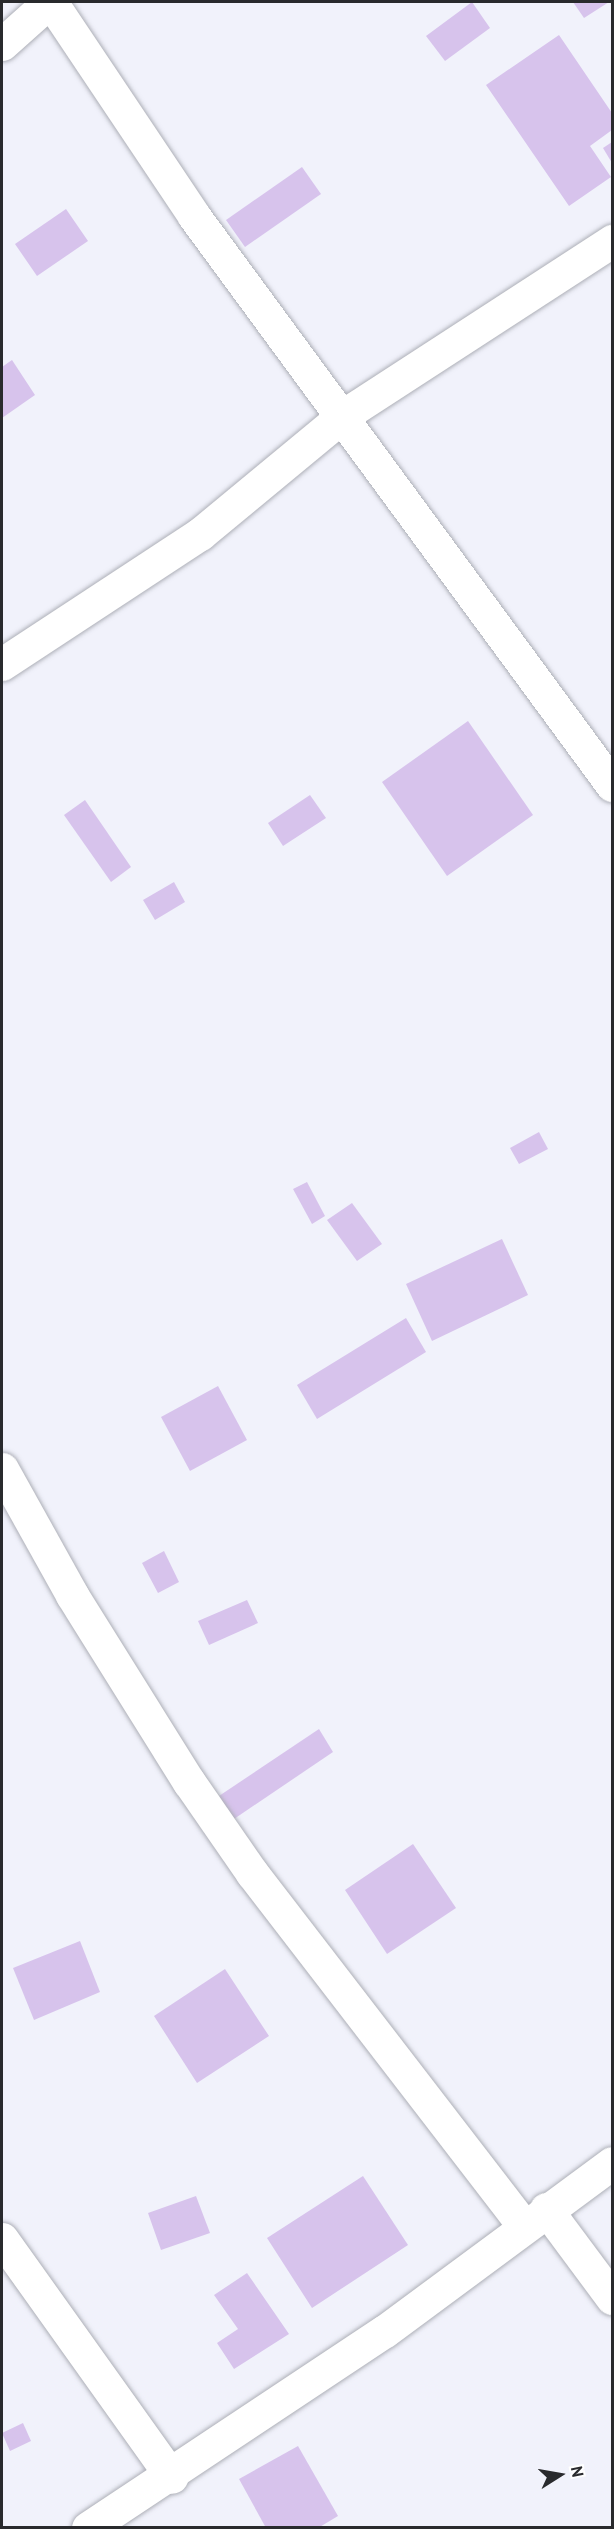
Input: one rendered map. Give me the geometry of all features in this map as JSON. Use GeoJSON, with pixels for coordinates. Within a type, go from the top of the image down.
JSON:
{"type":"FeatureCollection","features":[{"type":"Feature","properties":{"kind":"street"},"geometry":{"type":"LineString","coordinates":[[2,44],[50,2],[194,216],[344,415],[612,785]]}},
{"type":"Feature","properties":{"kind":"street"},"geometry":{"type":"LineString","coordinates":[[2,664],[200,534],[344,415],[612,241]]}},
{"type":"Feature","properties":{"kind":"street"},"geometry":{"type":"LineString","coordinates":[[2,1469],[72,1595],[227,1837],[534,2217],[612,2298]]}},
{"type":"Feature","properties":{"kind":"street"},"geometry":{"type":"LineString","coordinates":[[88,2528],[172,2476],[461,2278],[534,2217],[612,2163]]}},
{"type":"Feature","properties":{"kind":"street"},"geometry":{"type":"LineString","coordinates":[[2,2239],[172,2476]]}},
{"type":"Feature","properties":{"kind":"building"},"geometry":{"type":"Polygon","coordinates":[[[472,2],[490,28],[445,61],[426,36],[472,2]]]}},
{"type":"Feature","properties":{"kind":"building"},"geometry":{"type":"Polygon","coordinates":[[[573,2],[609,2],[584,18],[573,2]]]}},
{"type":"Feature","properties":{"kind":"building"},"geometry":{"type":"Polygon","coordinates":[[[559,35],[612,113],[612,130],[590,146],[611,177],[569,206],[486,85],[559,35]]]}},
{"type":"Feature","properties":{"kind":"building"},"geometry":{"type":"Polygon","coordinates":[[[612,142],[612,163],[603,148],[612,142]]]}},
{"type":"Feature","properties":{"kind":"building"},"geometry":{"type":"Polygon","coordinates":[[[302,167],[321,194],[245,247],[226,220],[302,167]]]}},
{"type":"Feature","properties":{"kind":"building"},"geometry":{"type":"Polygon","coordinates":[[[66,209],[88,241],[37,276],[15,244],[66,209]]]}},
{"type":"Feature","properties":{"kind":"building"},"geometry":{"type":"Polygon","coordinates":[[[12,360],[35,395],[2,418],[2,367],[12,360]]]}},
{"type":"Feature","properties":{"kind":"building"},"geometry":{"type":"Polygon","coordinates":[[[468,721],[533,815],[447,876],[382,782],[468,721]]]}},
{"type":"Feature","properties":{"kind":"building"},"geometry":{"type":"Polygon","coordinates":[[[310,795],[326,818],[283,846],[268,823],[310,795]]]}},
{"type":"Feature","properties":{"kind":"building"},"geometry":{"type":"Polygon","coordinates":[[[85,800],[131,867],[111,882],[64,815],[85,800]]]}},
{"type":"Feature","properties":{"kind":"building"},"geometry":{"type":"Polygon","coordinates":[[[174,882],[185,902],[155,920],[143,900],[174,882]]]}},
{"type":"Feature","properties":{"kind":"building"},"geometry":{"type":"Polygon","coordinates":[[[539,1132],[548,1149],[519,1164],[510,1148],[539,1132]]]}},
{"type":"Feature","properties":{"kind":"building"},"geometry":{"type":"Polygon","coordinates":[[[307,1182],[325,1216],[312,1224],[293,1189],[307,1182]]]}},
{"type":"Feature","properties":{"kind":"building"},"geometry":{"type":"Polygon","coordinates":[[[352,1203],[382,1244],[357,1261],[327,1220],[352,1203]]]}},
{"type":"Feature","properties":{"kind":"building"},"geometry":{"type":"Polygon","coordinates":[[[502,1239],[528,1295],[432,1341],[406,1284],[502,1239]]]}},
{"type":"Feature","properties":{"kind":"building"},"geometry":{"type":"Polygon","coordinates":[[[406,1318],[426,1352],[317,1419],[297,1385],[406,1318]]]}},
{"type":"Feature","properties":{"kind":"building"},"geometry":{"type":"Polygon","coordinates":[[[218,1386],[247,1440],[190,1471],[161,1417],[218,1386]]]}},
{"type":"Feature","properties":{"kind":"building"},"geometry":{"type":"Polygon","coordinates":[[[164,1551],[179,1582],[158,1593],[142,1563],[164,1551]]]}},
{"type":"Feature","properties":{"kind":"building"},"geometry":{"type":"Polygon","coordinates":[[[247,1600],[258,1623],[209,1645],[198,1621],[247,1600]]]}},
{"type":"Feature","properties":{"kind":"building"},"geometry":{"type":"Polygon","coordinates":[[[319,1729],[333,1752],[234,1819],[219,1796],[319,1729]]]}},
{"type":"Feature","properties":{"kind":"building"},"geometry":{"type":"Polygon","coordinates":[[[413,1844],[456,1908],[387,1954],[345,1890],[413,1844]]]}},
{"type":"Feature","properties":{"kind":"building"},"geometry":{"type":"Polygon","coordinates":[[[80,1941],[100,1992],[34,2020],[13,1968],[80,1941]]]}},
{"type":"Feature","properties":{"kind":"building"},"geometry":{"type":"Polygon","coordinates":[[[225,1969],[269,2036],[197,2083],[154,2016],[225,1969]]]}},
{"type":"Feature","properties":{"kind":"building"},"geometry":{"type":"Polygon","coordinates":[[[363,2176],[408,2245],[312,2308],[267,2238],[363,2176]]]}},
{"type":"Feature","properties":{"kind":"building"},"geometry":{"type":"Polygon","coordinates":[[[196,2196],[210,2233],[161,2250],[148,2213],[196,2196]]]}},
{"type":"Feature","properties":{"kind":"building"},"geometry":{"type":"Polygon","coordinates":[[[247,2273],[289,2334],[234,2369],[217,2343],[238,2329],[214,2295],[247,2273]]]}},
{"type":"Feature","properties":{"kind":"building"},"geometry":{"type":"Polygon","coordinates":[[[23,2423],[31,2441],[10,2451],[2,2433],[23,2423]]]}},
{"type":"Feature","properties":{"kind":"building"},"geometry":{"type":"Polygon","coordinates":[[[298,2446],[338,2516],[318,2528],[266,2528],[239,2479],[298,2446]]]}}]}
